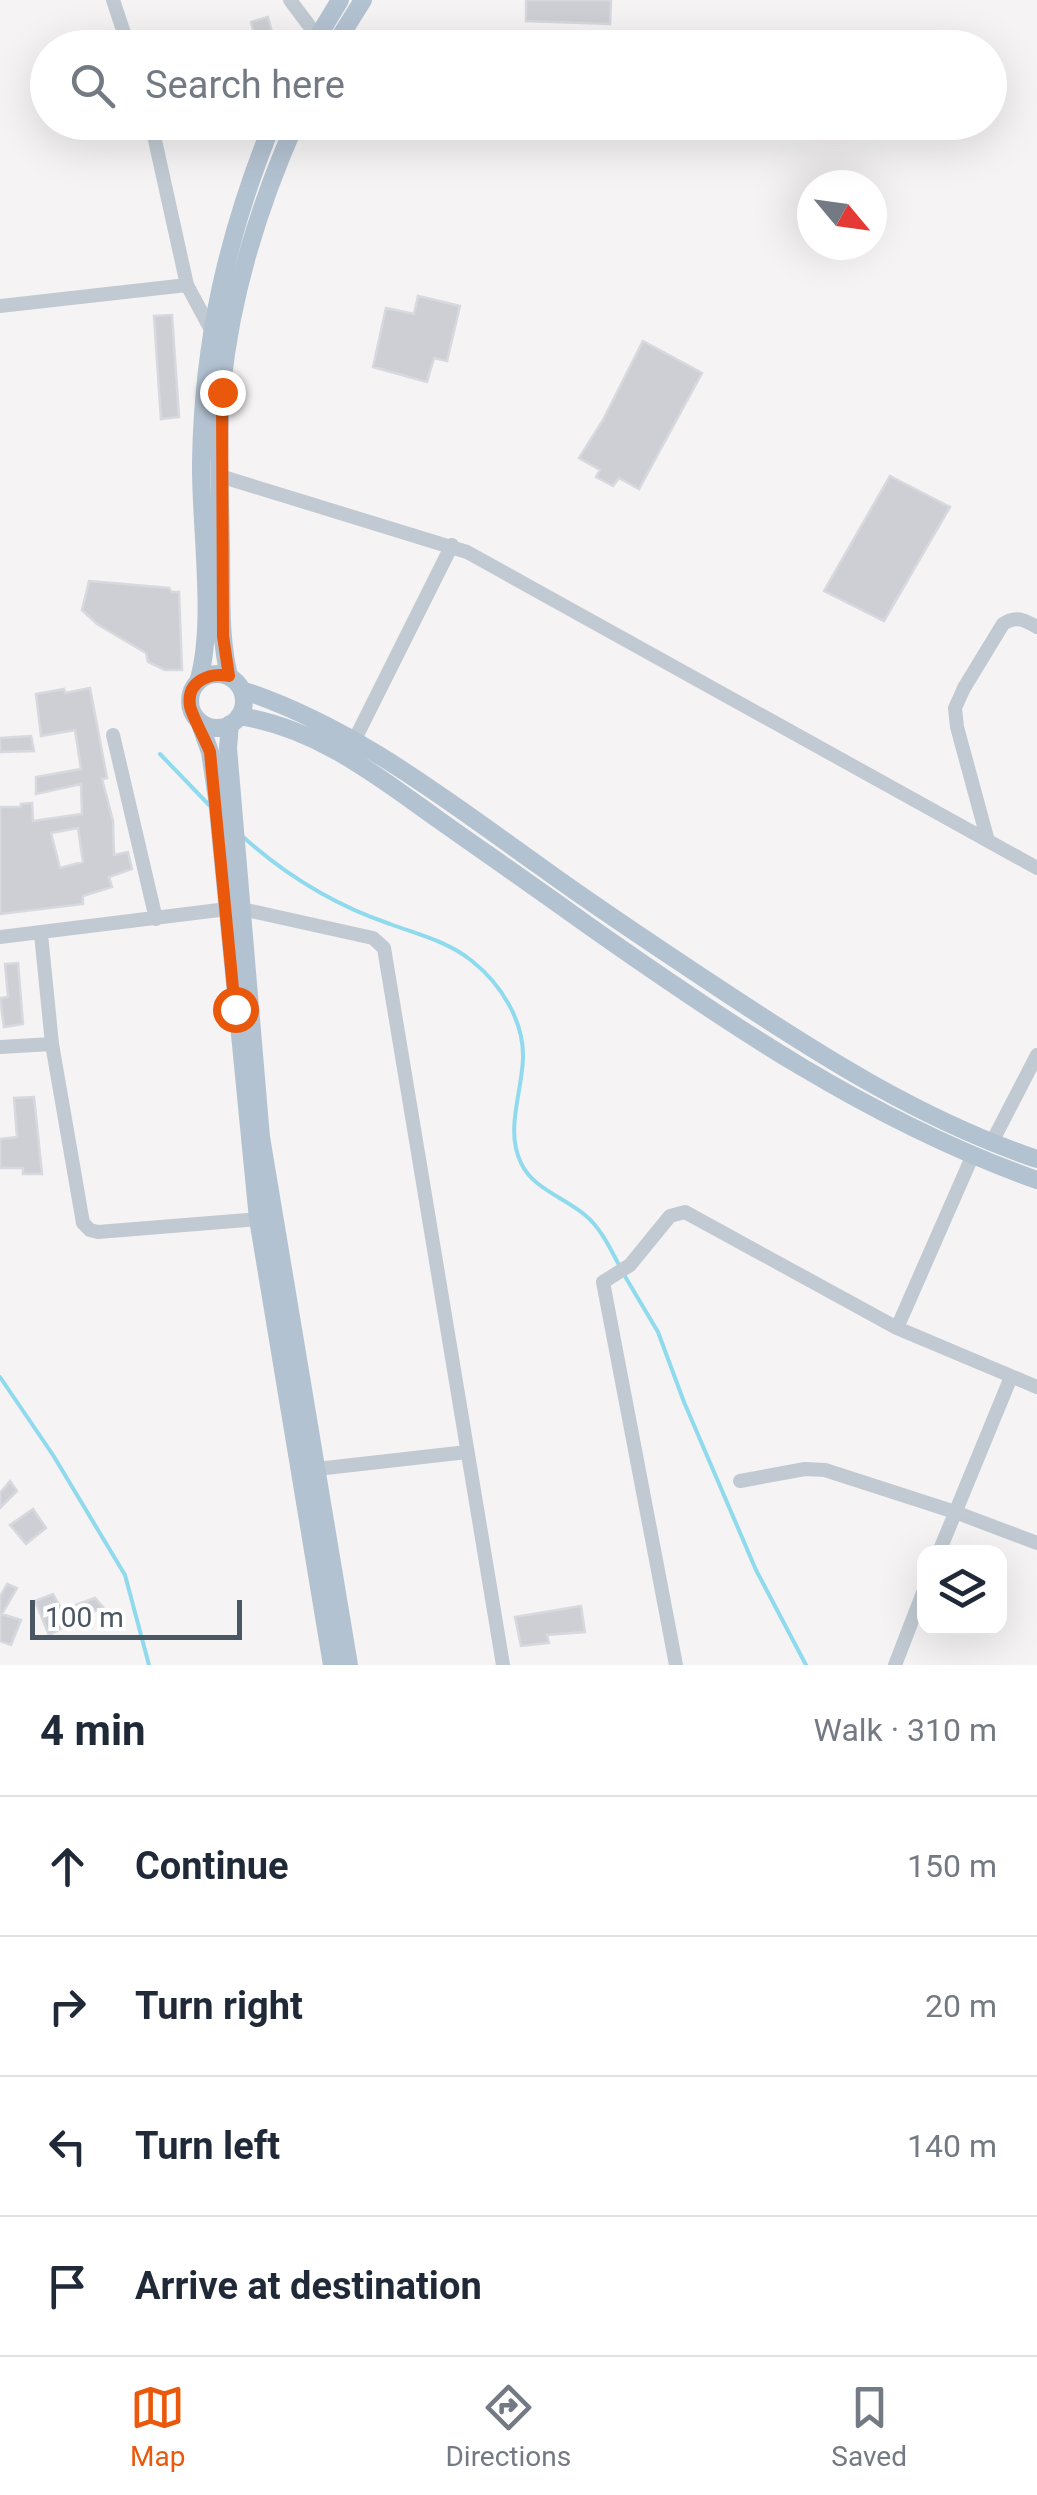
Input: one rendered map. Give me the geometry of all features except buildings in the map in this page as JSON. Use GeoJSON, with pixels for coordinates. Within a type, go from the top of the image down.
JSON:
{"type":"FeatureCollection","features":[{"type":"Feature","properties":{"kind":"main road"},"geometry":{"type":"LineString","coordinates":[[321,30],[340,0]]}},
{"type":"Feature","properties":{"kind":"main road"},"geometry":{"type":"LineString","coordinates":[[344,30],[363,0]]}},
{"type":"Feature","properties":{"kind":"main road"},"geometry":{"type":"LineString","coordinates":[[267,140],[234,232],[210,328],[201,465],[205,633],[198,682],[190,698],[210,752],[216,799],[236,840],[235,909],[261,1137],[349,1665]]}},
{"type":"Feature","properties":{"kind":"main road"},"geometry":{"type":"LineString","coordinates":[[289,140],[251,245],[228,341],[222,392],[223,636],[235,683],[244,699],[228,748],[227,821],[258,1219],[332,1665]]}},
{"type":"Feature","properties":{"kind":"main road"},"geometry":{"type":"LineString","coordinates":[[198,682],[214,674],[355,739],[761,1016],[898,1099],[991,1144],[1037,1160]]}},
{"type":"Feature","properties":{"kind":"main road"},"geometry":{"type":"LineString","coordinates":[[199,721],[218,728],[235,720],[281,724],[344,753],[752,1036],[844,1093],[972,1158],[1037,1180]]}},
{"type":"Feature","properties":{"kind":"street"},"geometry":{"type":"LineString","coordinates":[[114,0],[123,30]]}},
{"type":"Feature","properties":{"kind":"street"},"geometry":{"type":"LineString","coordinates":[[290,0],[307,30]]}},
{"type":"Feature","properties":{"kind":"street"},"geometry":{"type":"LineString","coordinates":[[156,140],[186,284],[210,328]]}},
{"type":"Feature","properties":{"kind":"street"},"geometry":{"type":"LineString","coordinates":[[0,306],[186,284]]}},
{"type":"Feature","properties":{"kind":"street"},"geometry":{"type":"LineString","coordinates":[[220,476],[452,545],[1037,868]]}},
{"type":"Feature","properties":{"kind":"street"},"geometry":{"type":"LineString","coordinates":[[355,739],[452,545]]}},
{"type":"Feature","properties":{"kind":"street"},"geometry":{"type":"LineString","coordinates":[[988,841],[955,708],[1003,624],[1012,618],[1022,618],[1037,627]]}},
{"type":"Feature","properties":{"kind":"street"},"geometry":{"type":"LineString","coordinates":[[113,734],[156,919]]}},
{"type":"Feature","properties":{"kind":"street"},"geometry":{"type":"LineString","coordinates":[[0,938],[235,909],[373,938],[384,948],[503,1665]]}},
{"type":"Feature","properties":{"kind":"street"},"geometry":{"type":"LineString","coordinates":[[40,934],[52,1044],[84,1223],[98,1232],[258,1219]]}},
{"type":"Feature","properties":{"kind":"street"},"geometry":{"type":"LineString","coordinates":[[0,1047],[52,1044]]}},
{"type":"Feature","properties":{"kind":"street"},"geometry":{"type":"LineString","coordinates":[[991,1144],[1037,1055]]}},
{"type":"Feature","properties":{"kind":"street"},"geometry":{"type":"LineString","coordinates":[[897,1328],[972,1158]]}},
{"type":"Feature","properties":{"kind":"street"},"geometry":{"type":"LineString","coordinates":[[676,1665],[607,1308],[606,1278],[630,1266],[670,1216],[684,1212],[897,1328],[1037,1387]]}},
{"type":"Feature","properties":{"kind":"street"},"geometry":{"type":"LineString","coordinates":[[942,1545],[1011,1377]]}},
{"type":"Feature","properties":{"kind":"street"},"geometry":{"type":"LineString","coordinates":[[317,1469],[467,1452]]}},
{"type":"Feature","properties":{"kind":"street"},"geometry":{"type":"LineString","coordinates":[[740,1481],[805,1469],[825,1470],[1037,1543]]}},
{"type":"Feature","properties":{"kind":"street"},"geometry":{"type":"LineString","coordinates":[[895,1665],[917,1608]]}},
{"type":"Feature","properties":{"kind":"waterway"},"geometry":{"type":"LineString","coordinates":[[160,754],[212,808]]}},
{"type":"Feature","properties":{"kind":"waterway"},"geometry":{"type":"LineString","coordinates":[[241,835],[311,887],[349,908],[453,948],[492,981],[509,1004],[520,1030],[523,1058],[514,1138],[521,1163],[541,1186],[590,1220],[619,1265]]}},
{"type":"Feature","properties":{"kind":"waterway"},"geometry":{"type":"LineString","coordinates":[[623,1273],[658,1332],[756,1570],[806,1665]]}},
{"type":"Feature","properties":{"kind":"waterway"},"geometry":{"type":"LineString","coordinates":[[0,1377],[53,1455],[125,1575],[149,1665]]}},
{"type":"Feature","properties":{"kind":"route"},"geometry":{"type":"LineString","coordinates":[[222,392],[223,636],[229,676],[214,674],[198,682],[192,689],[190,706],[210,752],[235,1009]]}}]}
